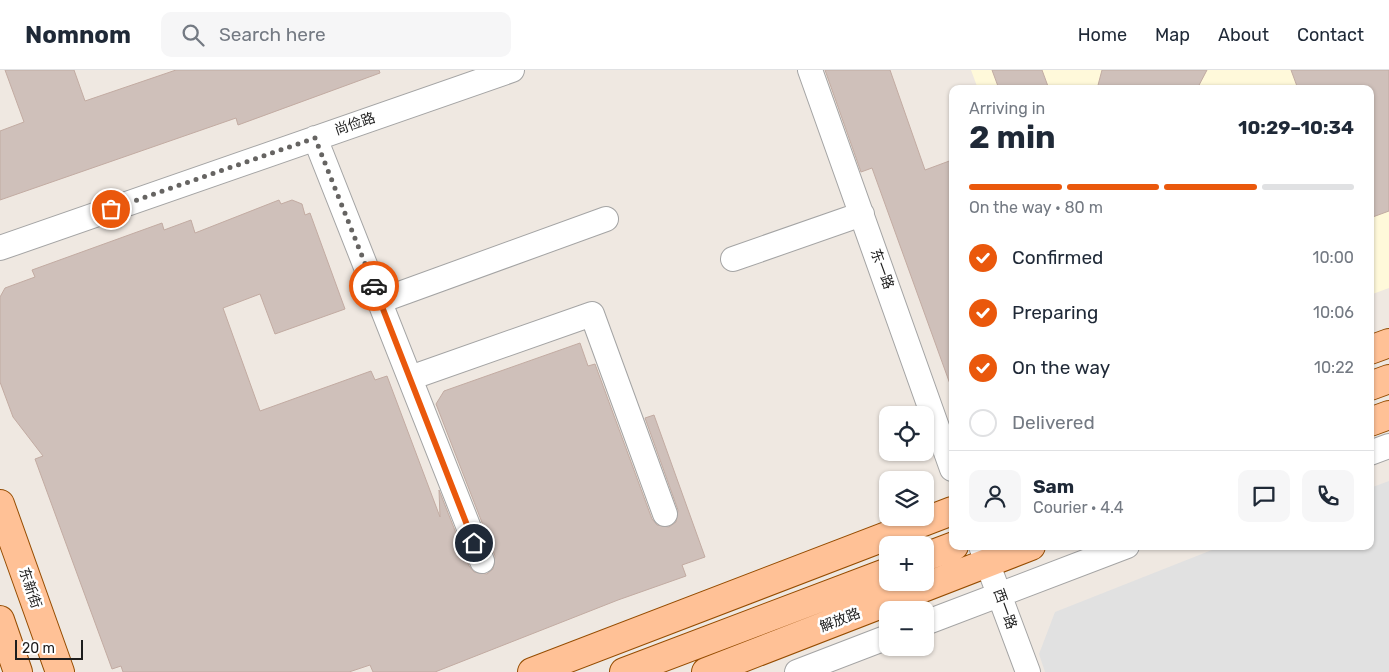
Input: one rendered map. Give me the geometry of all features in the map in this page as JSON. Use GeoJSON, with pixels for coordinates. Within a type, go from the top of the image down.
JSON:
{"type":"FeatureCollection","features":[{"type":"Feature","properties":{"kind":"main road"},"geometry":{"type":"LineString","coordinates":[[1374,349],[1389,343]]}},
{"type":"Feature","properties":{"kind":"main road"},"geometry":{"type":"LineString","coordinates":[[1374,385],[1389,379]]}},
{"type":"Feature","properties":{"kind":"main road"},"geometry":{"type":"LineString","coordinates":[[1374,421],[1389,415]]}},
{"type":"Feature","properties":{"kind":"main road","name":"东新街"},"geometry":{"type":"LineString","coordinates":[[0,504],[60,672]]}},
{"type":"Feature","properties":{"kind":"main road"},"geometry":{"type":"LineString","coordinates":[[532,672],[949,512]]}},
{"type":"Feature","properties":{"kind":"main road"},"geometry":{"type":"LineString","coordinates":[[934,554],[949,548]]}},
{"type":"Feature","properties":{"kind":"main road","name":"解放路"},"geometry":{"type":"LineString","coordinates":[[706,672],[984,554],[1008,550]]}},
{"type":"Feature","properties":{"kind":"main road","name":"解放路"},"geometry":{"type":"LineString","coordinates":[[624,672],[879,575]]}},
{"type":"Feature","properties":{"kind":"main road"},"geometry":{"type":"LineString","coordinates":[[0,620],[18,672]]}},
{"type":"Feature","properties":{"kind":"street","name":"尚俭路"},"geometry":{"type":"LineString","coordinates":[[0,248],[512,70]]}},
{"type":"Feature","properties":{"kind":"street","name":"东一路"},"geometry":{"type":"LineString","coordinates":[[810,70],[949,460]]}},
{"type":"Feature","properties":{"kind":"street"},"geometry":{"type":"LineString","coordinates":[[315,138],[482,561]]}},
{"type":"Feature","properties":{"kind":"street"},"geometry":{"type":"LineString","coordinates":[[733,259],[862,214]]}},
{"type":"Feature","properties":{"kind":"street"},"geometry":{"type":"LineString","coordinates":[[380,301],[606,218]]}},
{"type":"Feature","properties":{"kind":"street"},"geometry":{"type":"LineString","coordinates":[[410,378],[592,314],[666,514]]}},
{"type":"Feature","properties":{"kind":"street"},"geometry":{"type":"LineString","coordinates":[[1374,452],[1389,446]]}},
{"type":"Feature","properties":{"kind":"street"},"geometry":{"type":"LineString","coordinates":[[934,620],[1117,550]]}},
{"type":"Feature","properties":{"kind":"street","name":"西一路"},"geometry":{"type":"LineString","coordinates":[[984,554],[1028,672]]}},
{"type":"Feature","properties":{"kind":"street"},"geometry":{"type":"LineString","coordinates":[[797,672],[879,641]]}},
{"type":"Feature","properties":{"kind":"shaded area"},"geometry":{"type":"Polygon","coordinates":[[[971,70],[1389,70],[1389,288],[1374,294],[1374,85],[977,85],[971,70]]]}},
{"type":"Feature","properties":{"kind":"shaded area"},"geometry":{"type":"Polygon","coordinates":[[[1389,481],[1389,672],[1045,672],[1039,654],[1055,612],[1212,550],[1374,550],[1374,487],[1389,481]]]}},
{"type":"Feature","properties":{"kind":"building"},"geometry":{"type":"Polygon","coordinates":[[[5,70],[74,70],[85,101],[176,70],[379,70],[380,73],[238,125],[236,118],[0,200],[0,131],[24,122],[5,70]]]}},
{"type":"Feature","properties":{"kind":"building"},"geometry":{"type":"Polygon","coordinates":[[[825,70],[890,70],[925,170],[949,161],[949,381],[872,168],[861,172],[825,70]]]}},
{"type":"Feature","properties":{"kind":"building"},"geometry":{"type":"Polygon","coordinates":[[[992,70],[1042,70],[1048,85],[998,85],[992,70]]]}},
{"type":"Feature","properties":{"kind":"building"},"geometry":{"type":"Polygon","coordinates":[[[1102,70],[1207,70],[1199,85],[1098,85],[1102,70]]]}},
{"type":"Feature","properties":{"kind":"building"},"geometry":{"type":"Polygon","coordinates":[[[1291,70],[1389,70],[1389,211],[1374,217],[1374,85],[1297,85],[1291,70]]]}},
{"type":"Feature","properties":{"kind":"building"},"geometry":{"type":"Polygon","coordinates":[[[279,200],[281,204],[292,200],[302,204],[305,215],[310,213],[345,309],[275,334],[260,294],[223,308],[260,411],[371,371],[375,380],[387,376],[440,517],[439,490],[469,566],[474,572],[487,574],[493,569],[495,556],[436,404],[444,391],[580,343],[588,366],[595,364],[652,519],[657,525],[669,527],[676,522],[678,510],[645,418],[654,415],[705,557],[682,565],[686,576],[618,600],[435,672],[373,672],[370,665],[349,672],[123,672],[121,666],[112,669],[35,459],[43,456],[13,417],[0,382],[0,297],[5,288],[35,277],[32,270],[162,223],[164,230],[191,220],[195,233],[279,200]]]}},
{"type":"Feature","properties":{"kind":"way so far"},"geometry":{"type":"LineString","coordinates":[[111,209],[315,138],[374,286]]}},
{"type":"Feature","properties":{"kind":"route"},"geometry":{"type":"LineString","coordinates":[[374,286],[474,543]]}}]}
